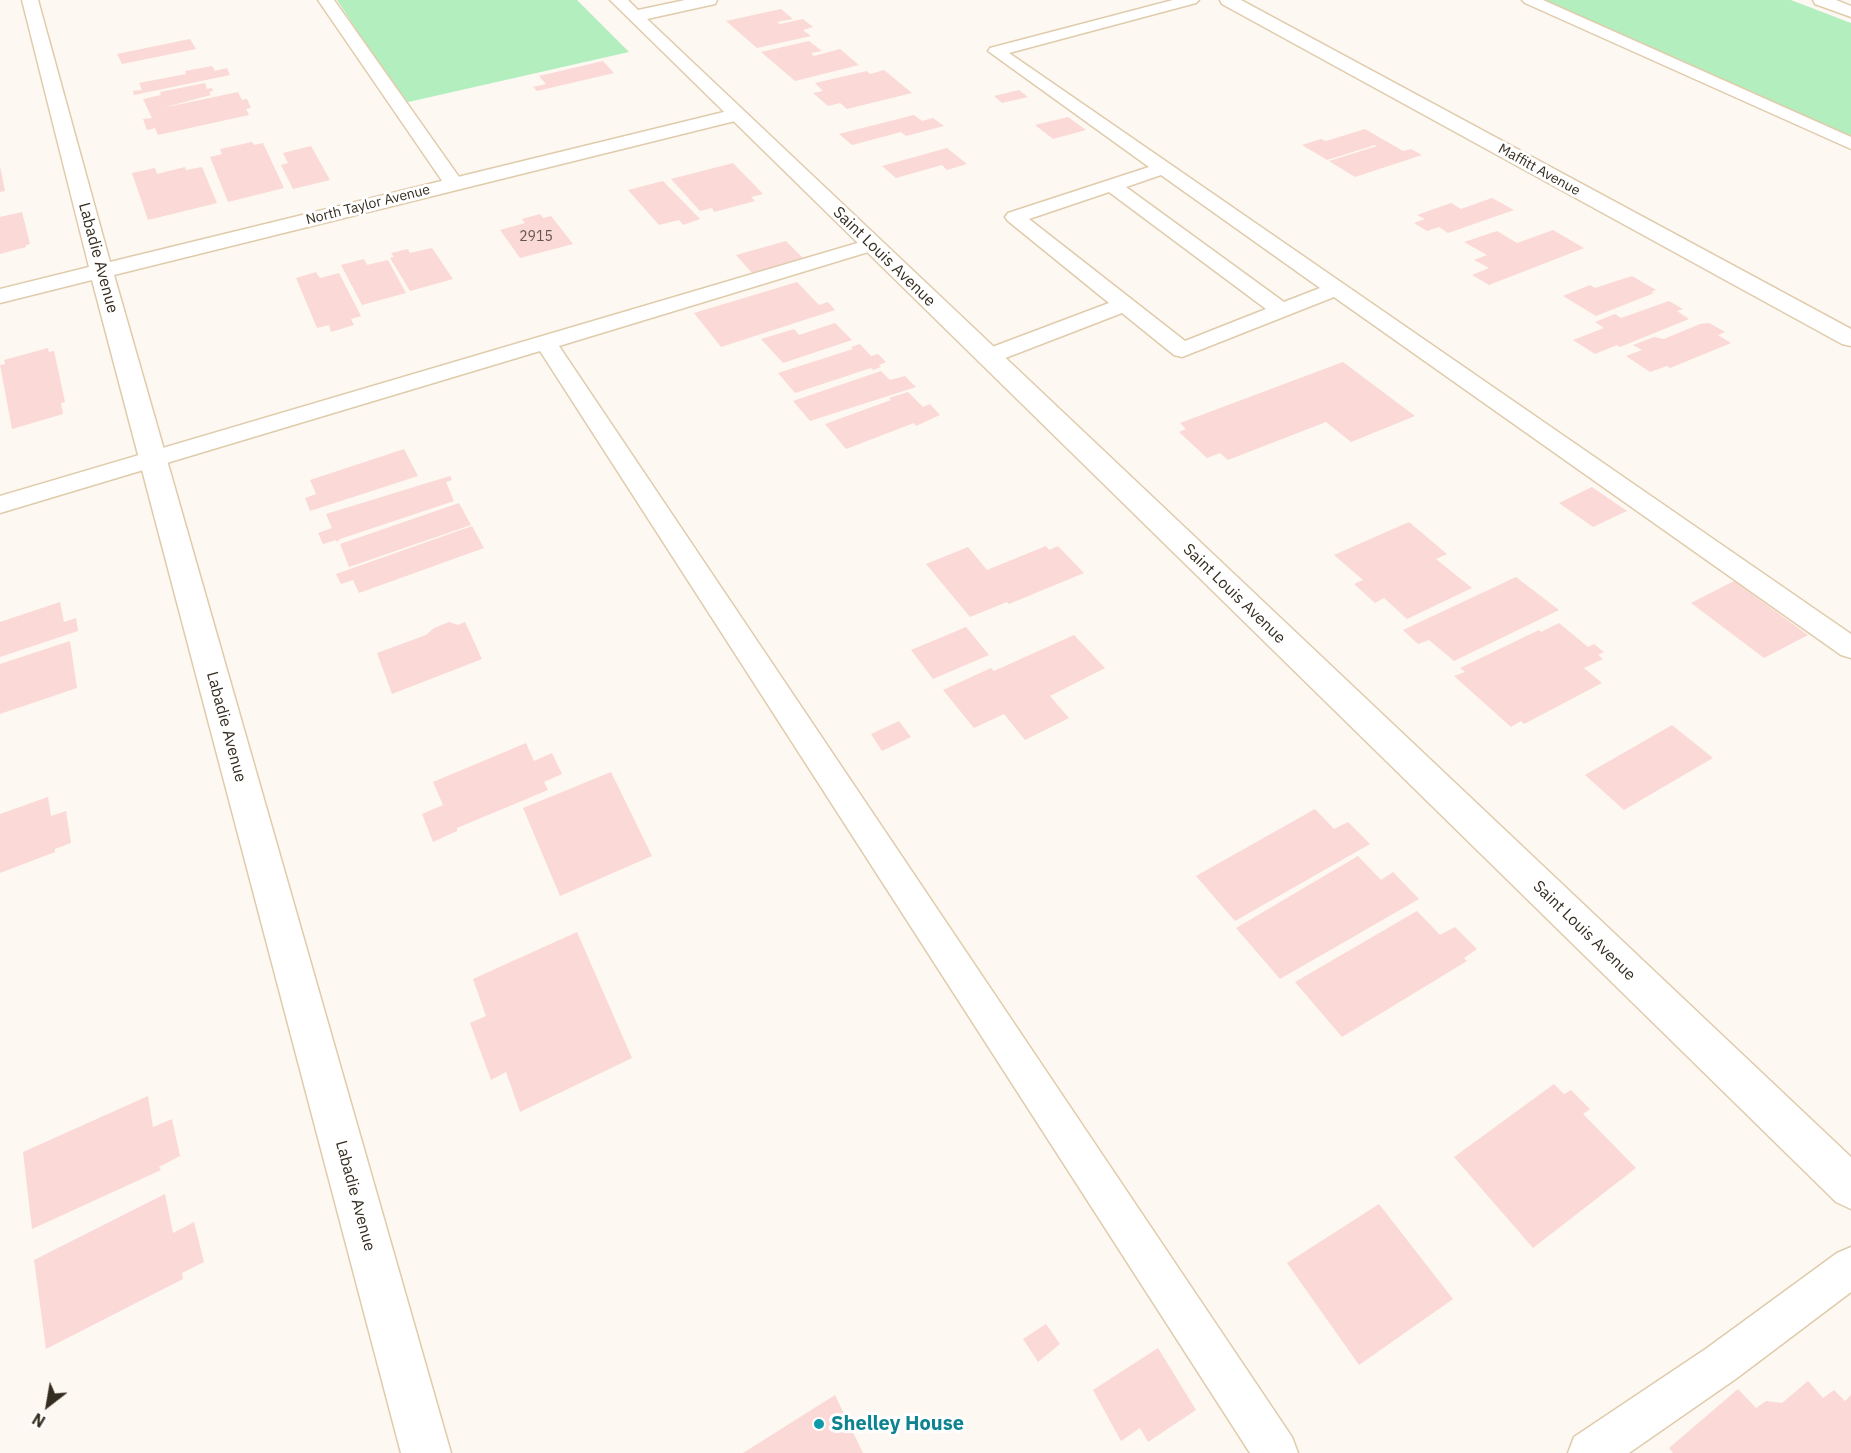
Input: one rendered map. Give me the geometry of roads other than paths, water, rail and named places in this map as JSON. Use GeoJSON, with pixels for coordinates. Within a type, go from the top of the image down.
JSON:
{"type":"FeatureCollection","features":[{"type":"Feature","properties":{"kind":"street","name":"Labadie Avenue"},"geometry":{"type":"LineString","coordinates":[[30,0],[100,271],[426,1453]]}},
{"type":"Feature","properties":{"kind":"street"},"geometry":{"type":"LineString","coordinates":[[627,8],[709,0]]}},
{"type":"Feature","properties":{"kind":"street","name":"Maffitt Avenue"},"geometry":{"type":"LineString","coordinates":[[1228,0],[1851,339]]}},
{"type":"Feature","properties":{"kind":"street"},"geometry":{"type":"LineString","coordinates":[[1821,0],[1851,12]]}},
{"type":"Feature","properties":{"kind":"street","name":"Saint Louis Avenue"},"geometry":{"type":"LineString","coordinates":[[627,8],[1851,1187]]}},
{"type":"Feature","properties":{"kind":"street","name":"North Taylor Avenue"},"geometry":{"type":"LineString","coordinates":[[0,297],[736,115]]}},
{"type":"Feature","properties":{"kind":"lane"},"geometry":{"type":"LineString","coordinates":[[326,0],[454,184]]}},
{"type":"Feature","properties":{"kind":"lane"},"geometry":{"type":"LineString","coordinates":[[1191,0],[996,51],[1851,648]]}},
{"type":"Feature","properties":{"kind":"lane"},"geometry":{"type":"LineString","coordinates":[[1530,0],[1851,144]]}},
{"type":"Feature","properties":{"kind":"lane"},"geometry":{"type":"LineString","coordinates":[[1164,168],[1015,218],[1182,350],[1336,289]]}},
{"type":"Feature","properties":{"kind":"lane"},"geometry":{"type":"LineString","coordinates":[[1111,185],[1281,310]]}},
{"type":"Feature","properties":{"kind":"lane"},"geometry":{"type":"LineString","coordinates":[[0,505],[871,245]]}},
{"type":"Feature","properties":{"kind":"lane"},"geometry":{"type":"LineString","coordinates":[[987,357],[1126,304]]}},
{"type":"Feature","properties":{"kind":"lane"},"geometry":{"type":"LineString","coordinates":[[544,342],[1275,1453]]}},
{"type":"Feature","properties":{"kind":"lane"},"geometry":{"type":"LineString","coordinates":[[1590,1453],[1722,1363],[1851,1267]]}},
{"type":"Feature","properties":{"kind":"place","name":"Shelley House"},"geometry":{"type":"Point","coordinates":[819,1424]}}]}
